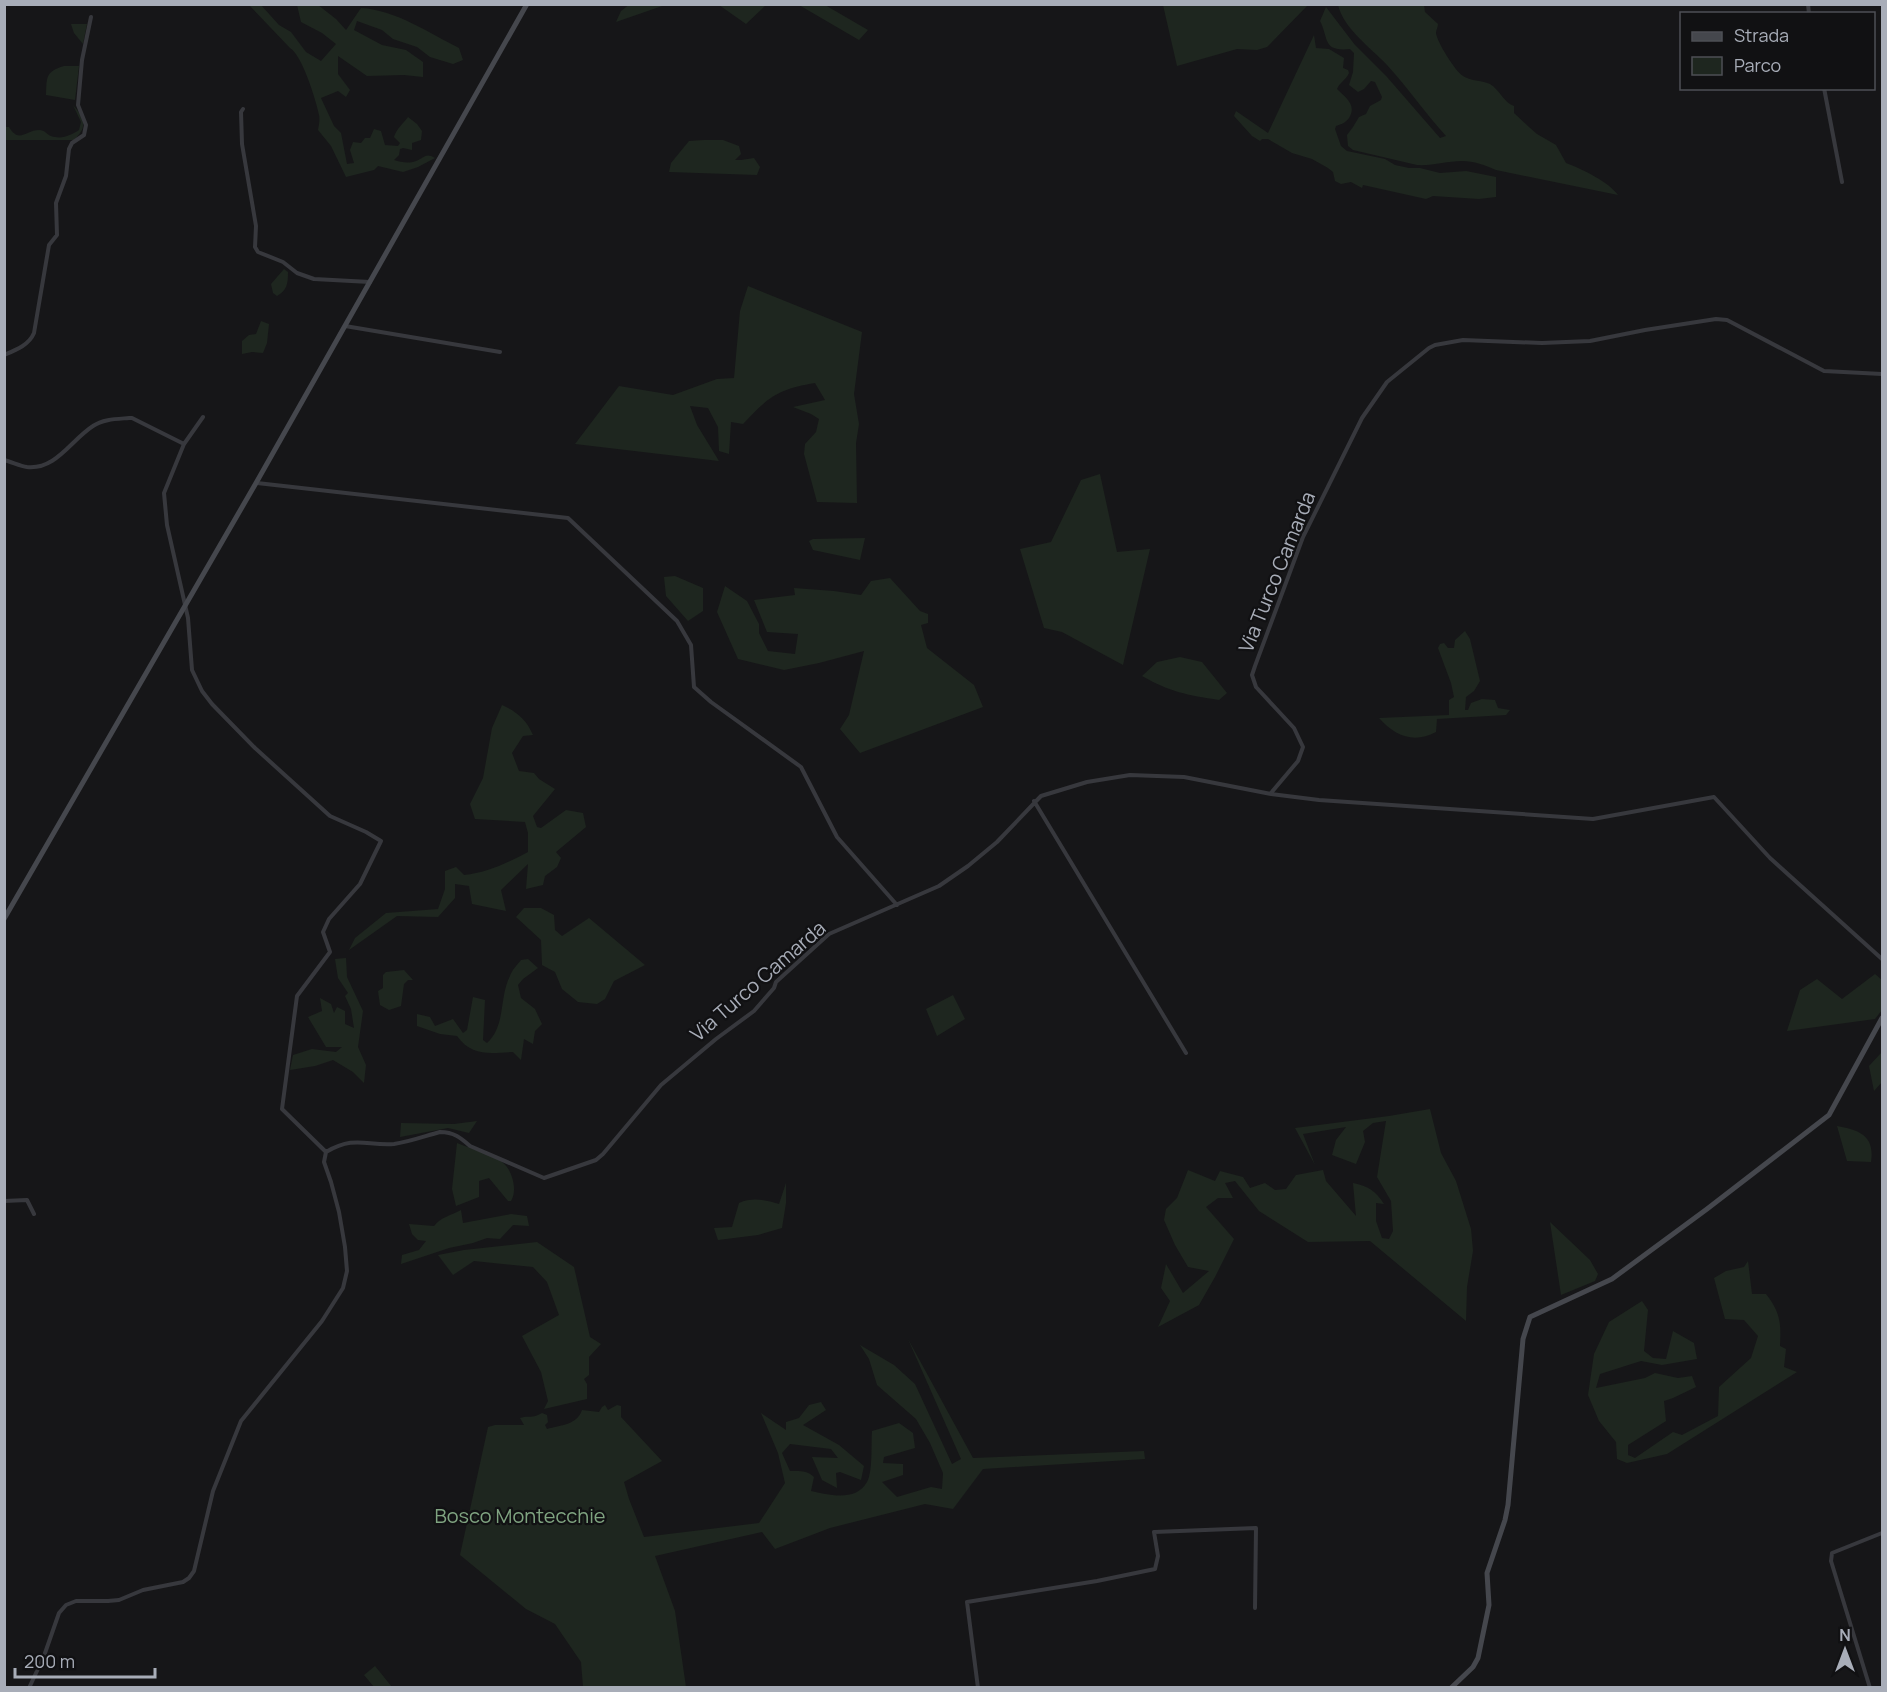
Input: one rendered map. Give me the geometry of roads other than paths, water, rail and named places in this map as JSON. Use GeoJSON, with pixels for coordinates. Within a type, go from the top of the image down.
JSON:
{"type":"FeatureCollection","features":[{"type":"Feature","properties":{"kind":"main road"},"geometry":{"type":"LineString","coordinates":[[4,919],[256,483],[527,4]]}},
{"type":"Feature","properties":{"kind":"main road"},"geometry":{"type":"LineString","coordinates":[[1451,1688],[1473,1667],[1481,1647],[1490,1605],[1488,1573],[1508,1505],[1523,1339],[1530,1317],[1612,1279],[1828,1115],[1882,1018]]}},
{"type":"Feature","properties":{"kind":"street"},"geometry":{"type":"LineString","coordinates":[[4,355],[25,344],[34,333],[49,245],[57,235],[56,203],[66,176],[69,149],[72,143],[84,135],[86,125],[78,105],[82,60],[91,17]]}},
{"type":"Feature","properties":{"kind":"street"},"geometry":{"type":"LineString","coordinates":[[1824,90],[1842,182]]}},
{"type":"Feature","properties":{"kind":"street"},"geometry":{"type":"LineString","coordinates":[[243,109],[241,112],[242,144],[256,226],[255,247],[258,252],[283,262],[297,273],[314,279],[370,282]]}},
{"type":"Feature","properties":{"kind":"street","name":"Via Turco Camarda"},"geometry":{"type":"LineString","coordinates":[[326,1152],[351,1142],[396,1144],[447,1132],[461,1138],[470,1146],[544,1178],[590,1164],[603,1154],[661,1085],[754,1011],[774,988],[776,982],[829,934],[939,886],[980,857],[1041,796],[1087,782],[1130,775],[1184,777],[1271,794],[1298,761],[1303,747],[1294,728],[1256,687],[1252,675],[1303,537],[1362,418],[1387,382],[1429,348],[1463,340],[1542,344],[1590,341],[1716,319],[1726,320],[1824,371],[1882,374]]}},
{"type":"Feature","properties":{"kind":"street"},"geometry":{"type":"LineString","coordinates":[[345,326],[500,352]]}},
{"type":"Feature","properties":{"kind":"street"},"geometry":{"type":"LineString","coordinates":[[29,1688],[44,1656],[59,1613],[66,1605],[76,1601],[119,1600],[143,1590],[183,1582],[189,1578],[194,1571],[213,1491],[241,1421],[322,1321],[343,1288],[347,1271],[339,1212],[324,1162],[326,1152],[282,1109],[297,996],[330,952],[323,932],[329,919],[360,884],[381,841],[330,816],[255,748],[212,704],[202,691],[192,670],[188,618],[167,525],[164,493],[184,444],[203,417]]}},
{"type":"Feature","properties":{"kind":"street"},"geometry":{"type":"LineString","coordinates":[[4,460],[27,467],[40,466],[56,459],[93,426],[104,421],[129,418],[184,444]]}},
{"type":"Feature","properties":{"kind":"street"},"geometry":{"type":"LineString","coordinates":[[256,483],[568,518],[677,621],[691,645],[694,687],[711,702],[801,767],[837,837],[897,905]]}},
{"type":"Feature","properties":{"kind":"street"},"geometry":{"type":"LineString","coordinates":[[1271,794],[1319,800],[1593,819],[1714,797],[1770,858],[1882,959]]}},
{"type":"Feature","properties":{"kind":"street"},"geometry":{"type":"LineString","coordinates":[[1034,801],[1186,1053]]}},
{"type":"Feature","properties":{"kind":"street"},"geometry":{"type":"LineString","coordinates":[[4,1201],[27,1200],[34,1214]]}},
{"type":"Feature","properties":{"kind":"street"},"geometry":{"type":"LineString","coordinates":[[978,1688],[967,1602],[1155,1569],[1158,1556],[1154,1532],[1256,1528],[1256,1608]]}},
{"type":"Feature","properties":{"kind":"street"},"geometry":{"type":"LineString","coordinates":[[1870,1688],[1831,1556],[1832,1553],[1882,1533]]}},
{"type":"Feature","properties":{"kind":"park label","name":"Bosco Montecchie"},"geometry":{"type":"Point","coordinates":[520,1516]}}]}
